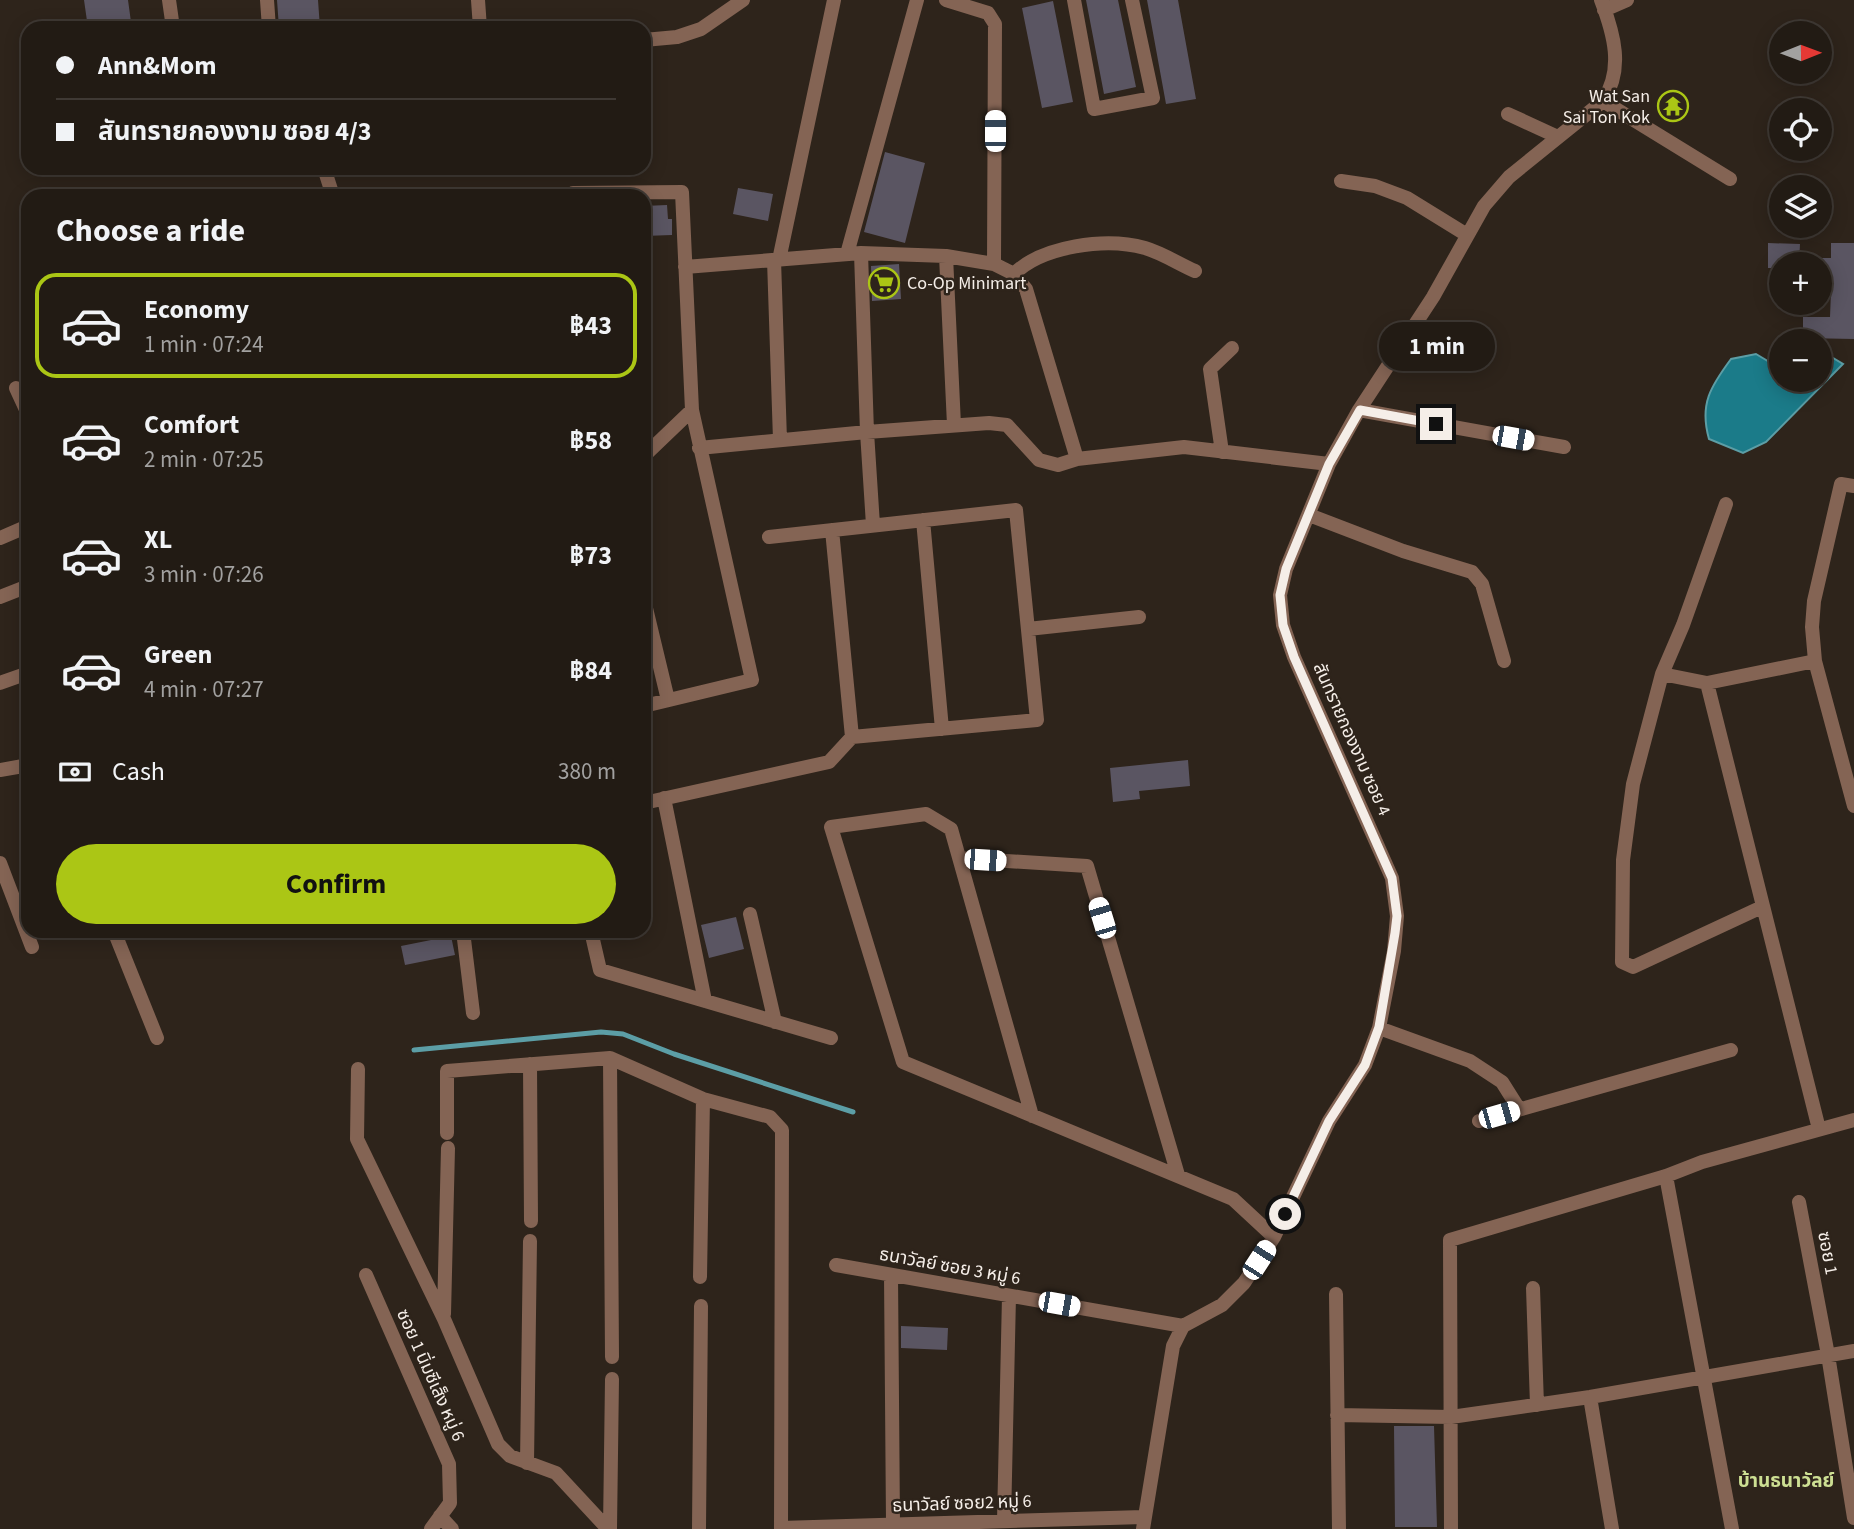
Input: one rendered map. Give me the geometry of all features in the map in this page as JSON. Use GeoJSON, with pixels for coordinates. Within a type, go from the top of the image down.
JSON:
{"type":"FeatureCollection","features":[{"type":"Feature","properties":{"kind":"street"},"geometry":{"type":"LineString","coordinates":[[169,0],[172,21]]}},
{"type":"Feature","properties":{"kind":"street"},"geometry":{"type":"LineString","coordinates":[[267,0],[268,21]]}},
{"type":"Feature","properties":{"kind":"street"},"geometry":{"type":"LineString","coordinates":[[478,0],[480,21]]}},
{"type":"Feature","properties":{"kind":"street"},"geometry":{"type":"LineString","coordinates":[[651,39],[677,37],[701,29],[729,5],[743,0]]}},
{"type":"Feature","properties":{"kind":"street"},"geometry":{"type":"LineString","coordinates":[[780,440],[776,260],[834,0]]}},
{"type":"Feature","properties":{"kind":"street"},"geometry":{"type":"LineString","coordinates":[[873,526],[854,254],[917,0]]}},
{"type":"Feature","properties":{"kind":"street"},"geometry":{"type":"LineString","coordinates":[[946,0],[988,13],[995,24],[994,264]]}},
{"type":"Feature","properties":{"kind":"street"},"geometry":{"type":"LineString","coordinates":[[1074,0],[1094,110],[1153,99],[1132,0]]}},
{"type":"Feature","properties":{"kind":"street"},"geometry":{"type":"LineString","coordinates":[[1603,5],[1627,0]]}},
{"type":"Feature","properties":{"kind":"street","name":"สันทรายกองงาม ซอย 4"},"geometry":{"type":"LineString","coordinates":[[1183,1326],[1222,1305],[1244,1283],[1274,1237],[1329,1121],[1365,1065],[1379,1027],[1396,928],[1392,878],[1294,657],[1283,625],[1280,595],[1286,569],[1329,464],[1360,410],[1433,297],[1484,206],[1509,177],[1602,101],[1611,88],[1616,60],[1603,5]]}},
{"type":"Feature","properties":{"kind":"street"},"geometry":{"type":"LineString","coordinates":[[1602,101],[1730,179]]}},
{"type":"Feature","properties":{"kind":"street"},"geometry":{"type":"LineString","coordinates":[[1508,114],[1559,136]]}},
{"type":"Feature","properties":{"kind":"street"},"geometry":{"type":"LineString","coordinates":[[1341,181],[1376,186],[1406,198],[1467,235]]}},
{"type":"Feature","properties":{"kind":"street"},"geometry":{"type":"LineString","coordinates":[[651,192],[682,192],[692,410],[752,680],[651,704]]}},
{"type":"Feature","properties":{"kind":"street"},"geometry":{"type":"LineString","coordinates":[[1014,274],[1023,265],[1050,252],[1083,246],[1122,244],[1146,248],[1195,271]]}},
{"type":"Feature","properties":{"kind":"street"},"geometry":{"type":"LineString","coordinates":[[685,267],[854,254],[946,256],[994,264],[1014,274],[1026,289],[1077,459]]}},
{"type":"Feature","properties":{"kind":"street"},"geometry":{"type":"LineString","coordinates":[[946,256],[954,425]]}},
{"type":"Feature","properties":{"kind":"street"},"geometry":{"type":"LineString","coordinates":[[1222,452],[1210,369],[1232,348]]}},
{"type":"Feature","properties":{"kind":"street"},"geometry":{"type":"LineString","coordinates":[[16,388],[21,399]]}},
{"type":"Feature","properties":{"kind":"street"},"geometry":{"type":"LineString","coordinates":[[651,449],[692,410]]}},
{"type":"Feature","properties":{"kind":"street"},"geometry":{"type":"LineString","coordinates":[[1360,410],[1564,447]]}},
{"type":"Feature","properties":{"kind":"street"},"geometry":{"type":"LineString","coordinates":[[699,448],[989,423],[1007,425],[1040,460],[1058,464],[1077,459],[1184,447],[1329,464]]}},
{"type":"Feature","properties":{"kind":"street"},"geometry":{"type":"LineString","coordinates":[[1854,486],[1841,484],[1814,601],[1812,628],[1815,661],[1854,806]]}},
{"type":"Feature","properties":{"kind":"street"},"geometry":{"type":"LineString","coordinates":[[1726,504],[1662,674],[1633,784],[1623,860],[1622,962],[1633,967],[1762,907]]}},
{"type":"Feature","properties":{"kind":"street"},"geometry":{"type":"LineString","coordinates":[[651,801],[829,762],[852,737],[1037,720],[1016,510],[769,537]]}},
{"type":"Feature","properties":{"kind":"street"},"geometry":{"type":"LineString","coordinates":[[1309,515],[1403,551],[1472,572],[1482,584],[1504,661]]}},
{"type":"Feature","properties":{"kind":"street"},"geometry":{"type":"LineString","coordinates":[[923,520],[942,729]]}},
{"type":"Feature","properties":{"kind":"street"},"geometry":{"type":"LineString","coordinates":[[0,538],[21,529]]}},
{"type":"Feature","properties":{"kind":"street"},"geometry":{"type":"LineString","coordinates":[[832,530],[852,737]]}},
{"type":"Feature","properties":{"kind":"street"},"geometry":{"type":"LineString","coordinates":[[0,597],[21,589]]}},
{"type":"Feature","properties":{"kind":"street"},"geometry":{"type":"LineString","coordinates":[[1028,629],[1139,617]]}},
{"type":"Feature","properties":{"kind":"street"},"geometry":{"type":"LineString","coordinates":[[651,629],[668,700]]}},
{"type":"Feature","properties":{"kind":"street"},"geometry":{"type":"LineString","coordinates":[[1662,674],[1707,683],[1815,661]]}},
{"type":"Feature","properties":{"kind":"street"},"geometry":{"type":"LineString","coordinates":[[0,682],[21,675]]}},
{"type":"Feature","properties":{"kind":"street"},"geometry":{"type":"LineString","coordinates":[[1707,683],[1819,1129]]}},
{"type":"Feature","properties":{"kind":"street"},"geometry":{"type":"LineString","coordinates":[[0,770],[21,766]]}},
{"type":"Feature","properties":{"kind":"street"},"geometry":{"type":"LineString","coordinates":[[664,798],[705,1001]]}},
{"type":"Feature","properties":{"kind":"street"},"geometry":{"type":"LineString","coordinates":[[1032,1116],[951,829],[926,814],[831,827],[903,1062],[1032,1116],[1178,1175],[1233,1199],[1274,1237]]}},
{"type":"Feature","properties":{"kind":"street"},"geometry":{"type":"LineString","coordinates":[[960,858],[1087,866],[1178,1175]]}},
{"type":"Feature","properties":{"kind":"street"},"geometry":{"type":"LineString","coordinates":[[0,863],[21,918]]}},
{"type":"Feature","properties":{"kind":"street"},"geometry":{"type":"LineString","coordinates":[[750,914],[775,1022]]}},
{"type":"Feature","properties":{"kind":"street"},"geometry":{"type":"LineString","coordinates":[[29,938],[32,947]]}},
{"type":"Feature","properties":{"kind":"street"},"geometry":{"type":"LineString","coordinates":[[117,938],[157,1038]]}},
{"type":"Feature","properties":{"kind":"street"},"geometry":{"type":"LineString","coordinates":[[464,938],[474,1013]]}},
{"type":"Feature","properties":{"kind":"street"},"geometry":{"type":"LineString","coordinates":[[593,938],[600,971],[831,1038]]}},
{"type":"Feature","properties":{"kind":"street"},"geometry":{"type":"LineString","coordinates":[[1379,1027],[1470,1060],[1502,1082],[1519,1109]]}},
{"type":"Feature","properties":{"kind":"street"},"geometry":{"type":"LineString","coordinates":[[1479,1121],[1731,1050]]}},
{"type":"Feature","properties":{"kind":"street"},"geometry":{"type":"LineString","coordinates":[[610,1058],[612,1357]]}},
{"type":"Feature","properties":{"kind":"street"},"geometry":{"type":"LineString","coordinates":[[447,1133],[447,1071],[610,1058],[703,1099],[770,1117],[782,1130],[781,1528]]}},
{"type":"Feature","properties":{"kind":"street"},"geometry":{"type":"LineString","coordinates":[[530,1064],[531,1221]]}},
{"type":"Feature","properties":{"kind":"street"},"geometry":{"type":"LineString","coordinates":[[358,1069],[357,1139],[444,1319],[498,1444],[510,1456],[556,1474],[609,1529]]}},
{"type":"Feature","properties":{"kind":"street"},"geometry":{"type":"LineString","coordinates":[[700,1277],[703,1099]]}},
{"type":"Feature","properties":{"kind":"street"},"geometry":{"type":"LineString","coordinates":[[1451,1529],[1450,1240],[1667,1176],[1702,1162],[1854,1120]]}},
{"type":"Feature","properties":{"kind":"street"},"geometry":{"type":"LineString","coordinates":[[444,1319],[448,1148]]}},
{"type":"Feature","properties":{"kind":"street"},"geometry":{"type":"LineString","coordinates":[[1667,1176],[1732,1529]]}},
{"type":"Feature","properties":{"kind":"street","name":"ซอย 1"},"geometry":{"type":"LineString","coordinates":[[1799,1202],[1828,1355],[1854,1518]]}},
{"type":"Feature","properties":{"kind":"street"},"geometry":{"type":"LineString","coordinates":[[527,1464],[530,1241]]}},
{"type":"Feature","properties":{"kind":"street","name":"ธนาวัลย์ ซอย 3 หมู่ 6"},"geometry":{"type":"LineString","coordinates":[[836,1265],[1183,1326]]}},
{"type":"Feature","properties":{"kind":"street","name":"ซอย 1 นิ่มซีเส็ง หมู่ 6"},"geometry":{"type":"LineString","coordinates":[[366,1275],[449,1464],[450,1503],[430,1529]]}},
{"type":"Feature","properties":{"kind":"street"},"geometry":{"type":"LineString","coordinates":[[891,1275],[893,1524]]}},
{"type":"Feature","properties":{"kind":"street"},"geometry":{"type":"LineString","coordinates":[[1533,1288],[1537,1405]]}},
{"type":"Feature","properties":{"kind":"street"},"geometry":{"type":"LineString","coordinates":[[1336,1294],[1339,1529]]}},
{"type":"Feature","properties":{"kind":"street"},"geometry":{"type":"LineString","coordinates":[[1004,1521],[1009,1296]]}},
{"type":"Feature","properties":{"kind":"street"},"geometry":{"type":"LineString","coordinates":[[699,1529],[701,1306]]}},
{"type":"Feature","properties":{"kind":"street"},"geometry":{"type":"LineString","coordinates":[[1143,1523],[1173,1346],[1183,1326]]}},
{"type":"Feature","properties":{"kind":"street"},"geometry":{"type":"LineString","coordinates":[[1337,1415],[1451,1417],[1590,1397],[1854,1351]]}},
{"type":"Feature","properties":{"kind":"street"},"geometry":{"type":"LineString","coordinates":[[609,1529],[612,1379]]}},
{"type":"Feature","properties":{"kind":"street"},"geometry":{"type":"LineString","coordinates":[[1590,1397],[1612,1529]]}},
{"type":"Feature","properties":{"kind":"street"},"geometry":{"type":"LineString","coordinates":[[440,1516],[452,1529]]}},
{"type":"Feature","properties":{"kind":"street","name":"ธนาวัลย์ ซอย2 หมู่ 6"},"geometry":{"type":"LineString","coordinates":[[781,1528],[1004,1521],[1143,1523]]}},
{"type":"Feature","properties":{"kind":"water"},"geometry":{"type":"Polygon","coordinates":[[[1756,354],[1769,362],[1769,392],[1815,392],[1766,442],[1743,453],[1709,439],[1706,427],[1706,405],[1709,396],[1731,359],[1756,354]]]}},
{"type":"Feature","properties":{"kind":"water"},"geometry":{"type":"Polygon","coordinates":[[[1832,357],[1843,364],[1832,375],[1832,357]]]}},
{"type":"Feature","properties":{"kind":"building"},"geometry":{"type":"Polygon","coordinates":[[[84,0],[128,0],[131,21],[87,21],[84,0]]]}},
{"type":"Feature","properties":{"kind":"building"},"geometry":{"type":"Polygon","coordinates":[[[277,0],[318,0],[320,21],[278,21],[277,0]]]}},
{"type":"Feature","properties":{"kind":"building"},"geometry":{"type":"Polygon","coordinates":[[[1086,0],[1118,0],[1136,87],[1104,94],[1086,0]]]}},
{"type":"Feature","properties":{"kind":"building"},"geometry":{"type":"Polygon","coordinates":[[[1147,0],[1178,0],[1196,99],[1166,104],[1147,0]]]}},
{"type":"Feature","properties":{"kind":"building"},"geometry":{"type":"Polygon","coordinates":[[[1053,1],[1073,102],[1042,108],[1022,8],[1053,1]]]}},
{"type":"Feature","properties":{"kind":"building"},"geometry":{"type":"Polygon","coordinates":[[[885,152],[925,163],[905,243],[864,232],[885,152]]]}},
{"type":"Feature","properties":{"kind":"building"},"geometry":{"type":"Polygon","coordinates":[[[738,188],[773,194],[768,221],[733,214],[738,188]]]}},
{"type":"Feature","properties":{"kind":"building"},"geometry":{"type":"Polygon","coordinates":[[[667,205],[668,219],[672,219],[672,235],[651,236],[651,206],[667,205]]]}},
{"type":"Feature","properties":{"kind":"building"},"geometry":{"type":"Polygon","coordinates":[[[1768,243],[1800,244],[1800,252],[1769,252],[1768,268],[1768,243]]]}},
{"type":"Feature","properties":{"kind":"building"},"geometry":{"type":"Polygon","coordinates":[[[1831,243],[1854,243],[1854,339],[1832,339],[1832,329],[1803,329],[1803,317],[1832,315],[1831,243]]]}},
{"type":"Feature","properties":{"kind":"building","name":"Co-Op Minimart"},"geometry":{"type":"Polygon","coordinates":[[[899,264],[901,299],[872,301],[871,266],[899,264]]]}},
{"type":"Feature","properties":{"kind":"building"},"geometry":{"type":"Polygon","coordinates":[[[1188,760],[1190,786],[1139,791],[1140,799],[1113,802],[1110,768],[1188,760]]]}},
{"type":"Feature","properties":{"kind":"building"},"geometry":{"type":"Polygon","coordinates":[[[736,917],[744,949],[709,958],[701,925],[736,917]]]}},
{"type":"Feature","properties":{"kind":"building"},"geometry":{"type":"Polygon","coordinates":[[[451,938],[455,955],[405,965],[401,946],[451,938]]]}},
{"type":"Feature","properties":{"kind":"building"},"geometry":{"type":"Polygon","coordinates":[[[901,1326],[948,1328],[947,1350],[901,1348],[901,1326]]]}},
{"type":"Feature","properties":{"kind":"building"},"geometry":{"type":"Polygon","coordinates":[[[1394,1426],[1434,1426],[1437,1527],[1395,1527],[1394,1426]]]}},
{"type":"Feature","properties":{"kind":"waterway"},"geometry":{"type":"LineString","coordinates":[[414,1050],[601,1032],[623,1034],[674,1054],[853,1112]]}},
{"type":"Feature","properties":{"kind":"place","name":"Wat San Sai Ton Kok"},"geometry":{"type":"Point","coordinates":[1673,106]}},
{"type":"Feature","properties":{"kind":"place","name":"Co-Op Minimart"},"geometry":{"type":"Point","coordinates":[884,283]}},
{"type":"Feature","properties":{"kind":"district","name":"บ้านธนาวัลย์"},"geometry":{"type":"Point","coordinates":[1786,1480]}},
{"type":"Feature","properties":{"kind":"route"},"geometry":{"type":"LineString","coordinates":[[1285,1214],[1329,1121],[1365,1065],[1379,1027],[1394,951],[1397,916],[1392,878],[1294,657],[1283,625],[1280,595],[1286,569],[1329,464],[1360,410],[1436,424]]}}]}
